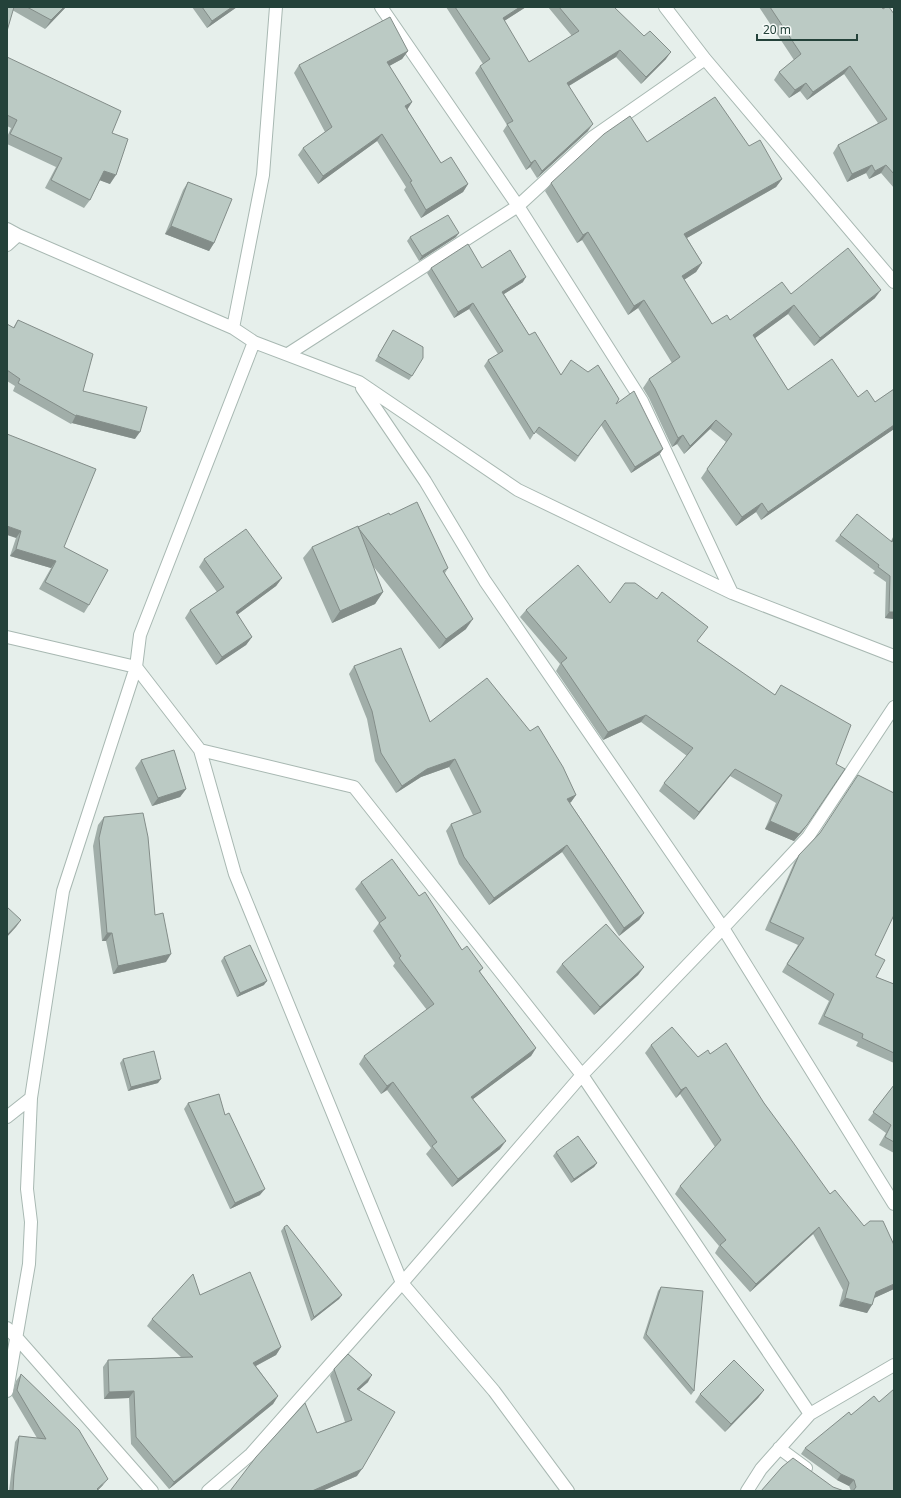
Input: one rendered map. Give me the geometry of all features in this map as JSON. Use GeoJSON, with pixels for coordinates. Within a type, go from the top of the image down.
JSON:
{"type":"FeatureCollection","features":[{"type":"Feature","properties":{"kind":"street"},"geometry":{"type":"LineString","coordinates":[[233,328],[263,175],[276,7]]}},
{"type":"Feature","properties":{"kind":"street"},"geometry":{"type":"LineString","coordinates":[[381,7],[518,206],[642,401],[732,593]]}},
{"type":"Feature","properties":{"kind":"street"},"geometry":{"type":"LineString","coordinates":[[665,7],[706,59],[894,282]]}},
{"type":"Feature","properties":{"kind":"street"},"geometry":{"type":"LineString","coordinates":[[288,354],[518,206],[593,137],[706,59]]}},
{"type":"Feature","properties":{"kind":"street"},"geometry":{"type":"LineString","coordinates":[[7,229],[233,328],[254,342],[359,382],[518,490],[732,593],[894,656]]}},
{"type":"Feature","properties":{"kind":"street"},"geometry":{"type":"LineString","coordinates":[[7,246],[18,235]]}},
{"type":"Feature","properties":{"kind":"street"},"geometry":{"type":"LineString","coordinates":[[7,1391],[29,1264],[31,1222],[27,1189],[31,1098],[64,891],[136,667],[140,635],[254,342]]}},
{"type":"Feature","properties":{"kind":"street"},"geometry":{"type":"LineString","coordinates":[[359,382],[425,481],[485,581],[724,928],[894,1204]]}},
{"type":"Feature","properties":{"kind":"street"},"geometry":{"type":"LineString","coordinates":[[7,636],[136,667],[200,750],[235,874],[402,1284],[494,1391],[568,1491]]}},
{"type":"Feature","properties":{"kind":"street"},"geometry":{"type":"LineString","coordinates":[[208,1491],[251,1454],[402,1284],[582,1075],[724,928],[808,837],[894,707]]}},
{"type":"Feature","properties":{"kind":"street"},"geometry":{"type":"LineString","coordinates":[[200,750],[354,787],[582,1075],[810,1414]]}},
{"type":"Feature","properties":{"kind":"street"},"geometry":{"type":"LineString","coordinates":[[7,1117],[31,1098]]}},
{"type":"Feature","properties":{"kind":"street"},"geometry":{"type":"LineString","coordinates":[[7,1328],[152,1491]]}},
{"type":"Feature","properties":{"kind":"street"},"geometry":{"type":"LineString","coordinates":[[747,1491],[761,1469],[810,1414],[894,1365]]}},
{"type":"Feature","properties":{"kind":"street"},"geometry":{"type":"LineString","coordinates":[[779,1448],[815,1474]]}},
{"type":"Feature","properties":{"kind":"building"},"geometry":{"type":"Polygon","coordinates":[[[7,7],[14,7],[7,31],[7,7]]]}},
{"type":"Feature","properties":{"kind":"building"},"geometry":{"type":"Polygon","coordinates":[[[27,7],[64,7],[51,20],[27,7]]]}},
{"type":"Feature","properties":{"kind":"building"},"geometry":{"type":"Polygon","coordinates":[[[202,7],[232,7],[212,21],[202,7]]]}},
{"type":"Feature","properties":{"kind":"building"},"geometry":{"type":"Polygon","coordinates":[[[455,7],[520,7],[503,18],[529,62],[579,31],[559,7],[614,7],[644,36],[650,31],[671,52],[646,77],[620,50],[567,83],[593,124],[542,171],[535,160],[531,163],[507,124],[513,121],[480,66],[490,59],[455,7]]]}},
{"type":"Feature","properties":{"kind":"building"},"geometry":{"type":"Polygon","coordinates":[[[770,7],[882,7],[883,9],[889,7],[894,14],[894,174],[886,165],[875,171],[872,165],[852,174],[838,145],[887,119],[850,66],[813,92],[806,83],[795,90],[779,72],[801,54],[770,7]]]}},
{"type":"Feature","properties":{"kind":"building"},"geometry":{"type":"Polygon","coordinates":[[[390,17],[408,51],[387,62],[412,102],[405,106],[441,163],[451,157],[468,184],[426,210],[410,182],[412,181],[382,134],[323,176],[303,148],[332,127],[299,65],[390,17]]]}},
{"type":"Feature","properties":{"kind":"building"},"geometry":{"type":"Polygon","coordinates":[[[7,57],[121,111],[112,133],[128,139],[116,175],[104,171],[90,200],[51,180],[62,158],[10,134],[17,120],[7,115],[7,57]]]}},
{"type":"Feature","properties":{"kind":"building"},"geometry":{"type":"Polygon","coordinates":[[[715,97],[749,146],[760,140],[782,179],[684,234],[702,263],[682,276],[712,324],[727,315],[730,320],[782,282],[791,294],[848,248],[881,290],[820,338],[794,305],[753,335],[788,390],[832,359],[858,397],[867,390],[875,402],[894,389],[894,425],[768,512],[762,503],[742,517],[707,469],[732,434],[716,420],[690,446],[683,435],[678,438],[649,379],[680,357],[644,300],[634,306],[588,232],[583,235],[551,183],[604,134],[630,116],[647,142],[715,97]]]}},
{"type":"Feature","properties":{"kind":"building"},"geometry":{"type":"Polygon","coordinates":[[[188,182],[232,199],[214,243],[171,226],[188,182]]]}},
{"type":"Feature","properties":{"kind":"building"},"geometry":{"type":"Polygon","coordinates":[[[448,215],[459,233],[422,256],[410,237],[448,215]]]}},
{"type":"Feature","properties":{"kind":"building"},"geometry":{"type":"Polygon","coordinates":[[[468,244],[482,268],[510,250],[526,277],[502,292],[529,335],[535,332],[561,375],[571,360],[588,372],[598,365],[619,399],[616,404],[634,391],[663,449],[635,467],[605,420],[578,456],[539,427],[534,434],[488,360],[503,351],[473,303],[458,312],[431,268],[468,244]]]}},
{"type":"Feature","properties":{"kind":"building"},"geometry":{"type":"Polygon","coordinates":[[[18,320],[93,354],[83,391],[147,407],[140,432],[76,416],[18,383],[20,379],[7,370],[7,324],[14,328],[18,320]]]}},
{"type":"Feature","properties":{"kind":"building"},"geometry":{"type":"Polygon","coordinates":[[[393,330],[423,347],[423,358],[412,376],[378,356],[393,330]]]}},
{"type":"Feature","properties":{"kind":"building"},"geometry":{"type":"Polygon","coordinates":[[[7,434],[96,469],[64,547],[108,570],[89,605],[45,582],[56,561],[16,549],[21,531],[7,526],[7,434]]]}},
{"type":"Feature","properties":{"kind":"building"},"geometry":{"type":"Polygon","coordinates":[[[417,502],[448,568],[443,571],[473,619],[446,639],[358,527],[389,513],[390,515],[417,502]]]}},
{"type":"Feature","properties":{"kind":"building"},"geometry":{"type":"Polygon","coordinates":[[[857,514],[892,542],[894,537],[894,612],[889,612],[890,576],[878,567],[879,565],[840,535],[857,514]]]}},
{"type":"Feature","properties":{"kind":"building"},"geometry":{"type":"Polygon","coordinates":[[[358,526],[383,592],[340,611],[312,547],[358,526]]]}},
{"type":"Feature","properties":{"kind":"building"},"geometry":{"type":"Polygon","coordinates":[[[246,529],[282,578],[236,612],[252,637],[222,657],[190,610],[224,587],[204,559],[246,529]]]}},
{"type":"Feature","properties":{"kind":"building"},"geometry":{"type":"Polygon","coordinates":[[[578,565],[610,603],[625,583],[635,583],[657,599],[662,592],[708,627],[697,641],[775,695],[781,685],[851,725],[836,764],[845,769],[807,825],[799,834],[770,821],[782,795],[735,769],[699,812],[664,783],[693,748],[646,715],[608,732],[561,663],[567,658],[526,610],[578,565]]]}},
{"type":"Feature","properties":{"kind":"building"},"geometry":{"type":"Polygon","coordinates":[[[401,648],[430,722],[487,678],[530,731],[538,726],[563,767],[576,795],[567,799],[644,913],[624,928],[567,845],[494,898],[464,857],[451,824],[481,812],[455,759],[427,769],[402,786],[381,753],[372,711],[354,666],[401,648]]]}},
{"type":"Feature","properties":{"kind":"building"},"geometry":{"type":"Polygon","coordinates":[[[174,750],[186,789],[158,798],[141,760],[174,750]]]}},
{"type":"Feature","properties":{"kind":"building"},"geometry":{"type":"Polygon","coordinates":[[[858,775],[894,793],[894,915],[875,955],[885,960],[876,977],[894,984],[894,1053],[862,1038],[863,1034],[824,1016],[834,994],[787,964],[804,938],[770,922],[799,855],[820,833],[858,775]]]}},
{"type":"Feature","properties":{"kind":"building"},"geometry":{"type":"Polygon","coordinates":[[[143,813],[148,837],[155,915],[163,913],[171,954],[118,966],[112,933],[107,933],[99,838],[104,817],[143,813]]]}},
{"type":"Feature","properties":{"kind":"building"},"geometry":{"type":"Polygon","coordinates":[[[392,859],[419,896],[425,892],[462,950],[467,946],[483,968],[479,971],[536,1048],[471,1097],[506,1141],[458,1179],[432,1146],[437,1142],[393,1082],[387,1086],[364,1056],[434,1004],[399,958],[401,956],[379,923],[386,918],[361,882],[392,859]]]}},
{"type":"Feature","properties":{"kind":"building"},"geometry":{"type":"Polygon","coordinates":[[[7,907],[21,920],[7,935],[7,907]]]}},
{"type":"Feature","properties":{"kind":"building"},"geometry":{"type":"Polygon","coordinates":[[[606,924],[644,967],[600,1007],[562,964],[606,924]]]}},
{"type":"Feature","properties":{"kind":"building"},"geometry":{"type":"Polygon","coordinates":[[[250,945],[267,981],[240,993],[224,957],[250,945]]]}},
{"type":"Feature","properties":{"kind":"building"},"geometry":{"type":"Polygon","coordinates":[[[672,1027],[698,1057],[708,1050],[710,1054],[726,1043],[764,1103],[830,1194],[835,1190],[864,1226],[870,1221],[883,1221],[894,1245],[894,1284],[876,1292],[872,1305],[845,1298],[849,1283],[819,1227],[756,1284],[720,1245],[726,1240],[680,1186],[721,1140],[686,1087],[681,1090],[651,1045],[672,1027]]]}},
{"type":"Feature","properties":{"kind":"building"},"geometry":{"type":"Polygon","coordinates":[[[154,1051],[161,1079],[131,1087],[123,1059],[154,1051]]]}},
{"type":"Feature","properties":{"kind":"building"},"geometry":{"type":"Polygon","coordinates":[[[894,1085],[894,1142],[885,1137],[891,1125],[873,1112],[894,1085]]]}},
{"type":"Feature","properties":{"kind":"building"},"geometry":{"type":"Polygon","coordinates":[[[219,1094],[225,1115],[229,1113],[265,1189],[235,1203],[188,1103],[219,1094]]]}},
{"type":"Feature","properties":{"kind":"building"},"geometry":{"type":"Polygon","coordinates":[[[578,1136],[597,1163],[574,1179],[556,1152],[578,1136]]]}},
{"type":"Feature","properties":{"kind":"building"},"geometry":{"type":"Polygon","coordinates":[[[287,1225],[342,1295],[314,1317],[284,1227],[287,1225]]]}},
{"type":"Feature","properties":{"kind":"building"},"geometry":{"type":"Polygon","coordinates":[[[250,1272],[281,1347],[253,1363],[278,1396],[174,1482],[136,1437],[134,1391],[109,1392],[108,1360],[193,1357],[152,1319],[193,1274],[200,1295],[250,1272]]]}},
{"type":"Feature","properties":{"kind":"building"},"geometry":{"type":"Polygon","coordinates":[[[661,1287],[703,1291],[694,1391],[646,1334],[661,1287]]]}},
{"type":"Feature","properties":{"kind":"building"},"geometry":{"type":"Polygon","coordinates":[[[348,1354],[372,1375],[357,1389],[395,1412],[362,1469],[312,1491],[230,1491],[256,1457],[305,1403],[317,1433],[352,1420],[334,1369],[348,1354]]]}},
{"type":"Feature","properties":{"kind":"building"},"geometry":{"type":"Polygon","coordinates":[[[734,1360],[764,1390],[731,1424],[700,1394],[734,1360]]]}},
{"type":"Feature","properties":{"kind":"building"},"geometry":{"type":"Polygon","coordinates":[[[21,1374],[79,1430],[108,1479],[97,1489],[99,1491],[13,1491],[19,1436],[46,1439],[17,1390],[21,1374]]]}},
{"type":"Feature","properties":{"kind":"building"},"geometry":{"type":"Polygon","coordinates":[[[894,1389],[894,1491],[853,1491],[856,1487],[854,1480],[841,1474],[805,1448],[849,1412],[851,1415],[874,1396],[879,1402],[894,1389]]]}},
{"type":"Feature","properties":{"kind":"building"},"geometry":{"type":"Polygon","coordinates":[[[793,1458],[833,1487],[844,1491],[761,1491],[782,1467],[793,1458]]]}}]}
